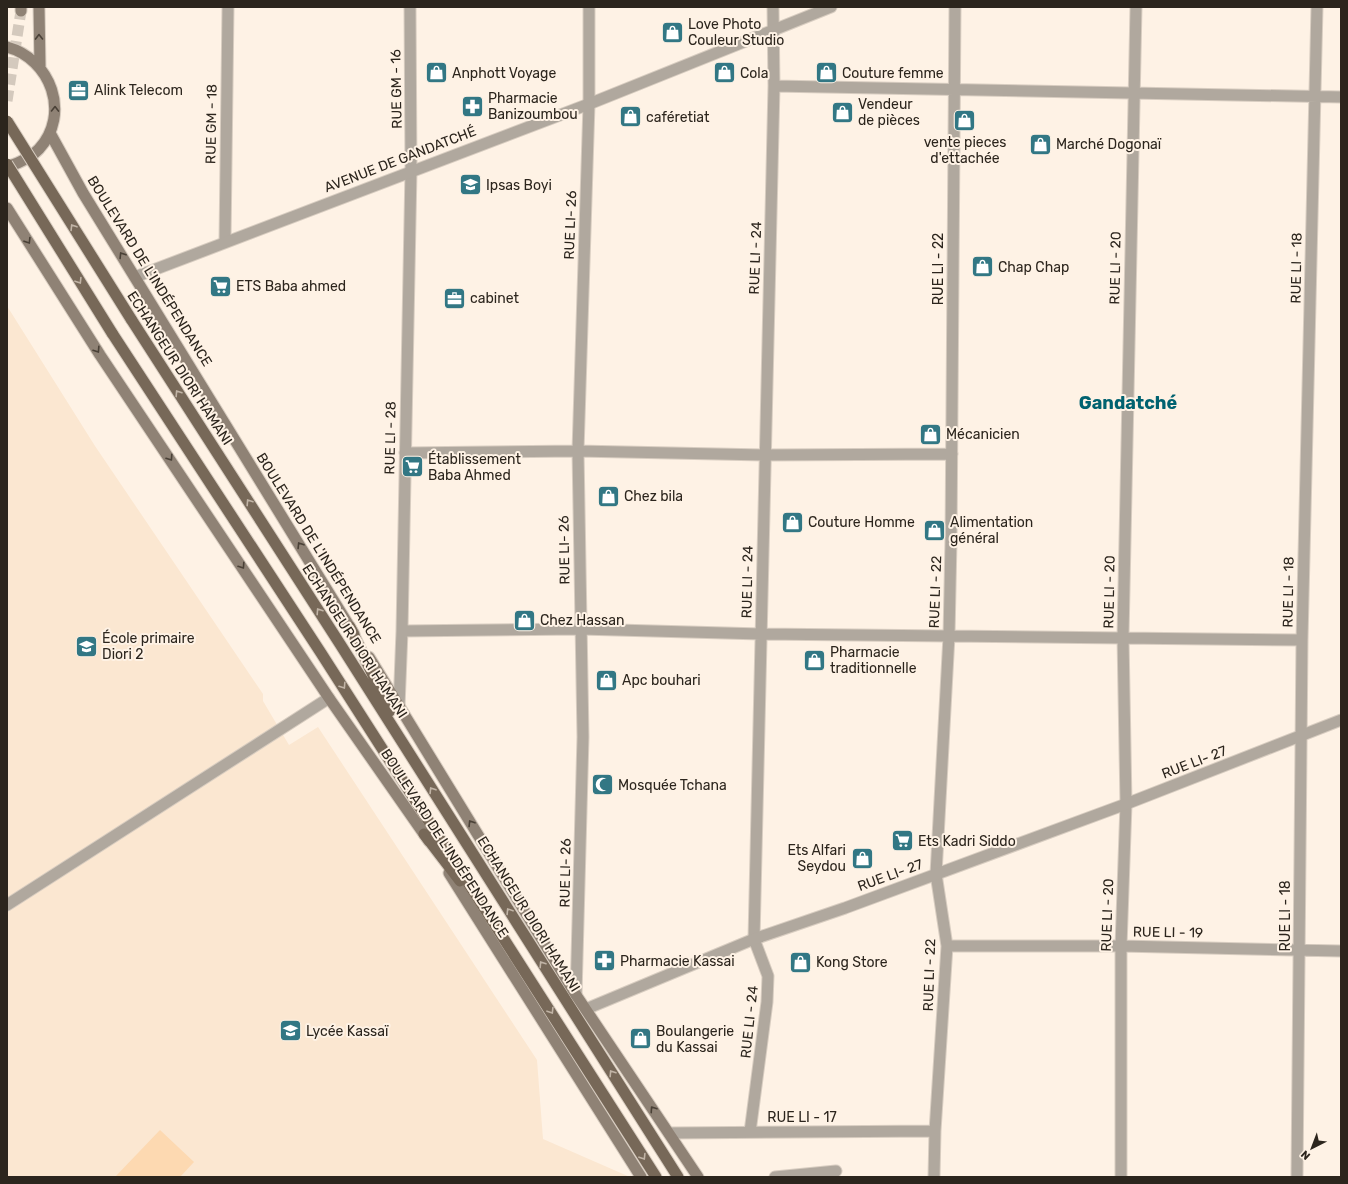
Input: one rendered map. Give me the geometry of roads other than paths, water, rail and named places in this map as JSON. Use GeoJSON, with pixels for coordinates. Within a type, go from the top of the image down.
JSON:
{"type":"FeatureCollection","features":[{"type":"Feature","properties":{"kind":"main road"},"geometry":{"type":"LineString","coordinates":[[39,7],[40,66]]}},
{"type":"Feature","properties":{"kind":"main road"},"geometry":{"type":"LineString","coordinates":[[7,47],[26,54],[40,66],[50,81],[55,98],[55,116],[50,132],[39,150],[22,162],[7,165],[112,333],[321,653],[656,1177]]}},
{"type":"Feature","properties":{"kind":"main road","name":"ECHANGEUR DIORI HAMANI"},"geometry":{"type":"LineString","coordinates":[[7,121],[131,319],[678,1177]]}},
{"type":"Feature","properties":{"kind":"main road","name":"BOULEVARD DE L'INDÉPENDANCE"},"geometry":{"type":"LineString","coordinates":[[50,132],[83,194],[576,995],[698,1177]]}},
{"type":"Feature","properties":{"kind":"main road","name":"BOULEVARD DE L'INDÉPENDANCE"},"geometry":{"type":"LineString","coordinates":[[7,208],[11,219],[100,355],[329,698],[424,834],[641,1177]]}},
{"type":"Feature","properties":{"kind":"main road"},"geometry":{"type":"LineString","coordinates":[[350,627],[410,755]]}},
{"type":"Feature","properties":{"kind":"main road"},"geometry":{"type":"LineString","coordinates":[[424,834],[515,955]]}},
{"type":"Feature","properties":{"kind":"street","name":"RUE GM - 18"},"geometry":{"type":"LineString","coordinates":[[225,242],[228,7]]}},
{"type":"Feature","properties":{"kind":"street","name":"RUE GM - 16"},"geometry":{"type":"LineString","coordinates":[[410,7],[411,170]]}},
{"type":"Feature","properties":{"kind":"street","name":"RUE LI- 26"},"geometry":{"type":"LineString","coordinates":[[576,995],[583,737],[578,451],[589,104],[589,7]]}},
{"type":"Feature","properties":{"kind":"street","name":"RUE LI - 24"},"geometry":{"type":"LineString","coordinates":[[750,1132],[767,1002],[768,976],[754,939],[774,86],[773,7]]}},
{"type":"Feature","properties":{"kind":"street","name":"AVENUE DE GANDATCHÉ"},"geometry":{"type":"LineString","coordinates":[[135,277],[411,170],[589,104],[831,7]]}},
{"type":"Feature","properties":{"kind":"street","name":"RUE LI - 22"},"geometry":{"type":"LineString","coordinates":[[934,1177],[935,1131],[947,946],[936,874],[949,636],[952,454],[955,7]]}},
{"type":"Feature","properties":{"kind":"street","name":"RUE LI - 20"},"geometry":{"type":"LineString","coordinates":[[1121,1177],[1121,946],[1126,804],[1123,637],[1136,7]]}},
{"type":"Feature","properties":{"kind":"street","name":"RUE LI - 18"},"geometry":{"type":"LineString","coordinates":[[1298,1177],[1302,640],[1317,7]]}},
{"type":"Feature","properties":{"kind":"street"},"geometry":{"type":"LineString","coordinates":[[774,86],[1341,98]]}},
{"type":"Feature","properties":{"kind":"street","name":"RUE LI - 28"},"geometry":{"type":"LineString","coordinates":[[399,707],[402,631],[411,170]]}},
{"type":"Feature","properties":{"kind":"street"},"geometry":{"type":"LineString","coordinates":[[405,453],[578,451],[765,455],[952,454]]}},
{"type":"Feature","properties":{"kind":"street"},"geometry":{"type":"LineString","coordinates":[[402,631],[581,629],[761,634],[1302,640]]}},
{"type":"Feature","properties":{"kind":"street"},"geometry":{"type":"LineString","coordinates":[[7,905],[329,698]]}},
{"type":"Feature","properties":{"kind":"street","name":"RUE LI- 27"},"geometry":{"type":"LineString","coordinates":[[586,1009],[754,939],[1126,804],[1341,720]]}},
{"type":"Feature","properties":{"kind":"street","name":"RUE LI - 19"},"geometry":{"type":"LineString","coordinates":[[947,946],[1121,946],[1341,951]]}},
{"type":"Feature","properties":{"kind":"street","name":"RUE LI - 17"},"geometry":{"type":"LineString","coordinates":[[669,1133],[935,1131]]}},
{"type":"Feature","properties":{"kind":"street"},"geometry":{"type":"LineString","coordinates":[[775,1177],[836,1171]]}},
{"type":"Feature","properties":{"kind":"tunnel"},"geometry":{"type":"LineString","coordinates":[[7,101],[21,11]]}},
{"type":"Feature","properties":{"kind":"place","name":"Love Photo Couleur Studio"},"geometry":{"type":"Point","coordinates":[672,32]}},
{"type":"Feature","properties":{"kind":"place","name":"Anphott Voyage"},"geometry":{"type":"Point","coordinates":[436,73]}},
{"type":"Feature","properties":{"kind":"place","name":"Cola"},"geometry":{"type":"Point","coordinates":[725,73]}},
{"type":"Feature","properties":{"kind":"place","name":"Couture femme"},"geometry":{"type":"Point","coordinates":[827,73]}},
{"type":"Feature","properties":{"kind":"place","name":"Alink Telecom"},"geometry":{"type":"Point","coordinates":[78,90]}},
{"type":"Feature","properties":{"kind":"place","name":"Pharmacie Banizoumbou"},"geometry":{"type":"Point","coordinates":[473,106]}},
{"type":"Feature","properties":{"kind":"place","name":"Vendeur de pièces"},"geometry":{"type":"Point","coordinates":[843,112]}},
{"type":"Feature","properties":{"kind":"place","name":"caféretiat"},"geometry":{"type":"Point","coordinates":[631,117]}},
{"type":"Feature","properties":{"kind":"place","name":"vente pieces d'ettachée"},"geometry":{"type":"Point","coordinates":[965,120]}},
{"type":"Feature","properties":{"kind":"place","name":"Marché Dogonaï"},"geometry":{"type":"Point","coordinates":[1040,144]}},
{"type":"Feature","properties":{"kind":"place","name":"Ipsas Boyi"},"geometry":{"type":"Point","coordinates":[470,185]}},
{"type":"Feature","properties":{"kind":"place","name":"Chap Chap"},"geometry":{"type":"Point","coordinates":[982,267]}},
{"type":"Feature","properties":{"kind":"place","name":"ETS Baba ahmed"},"geometry":{"type":"Point","coordinates":[220,286]}},
{"type":"Feature","properties":{"kind":"place","name":"cabinet"},"geometry":{"type":"Point","coordinates":[455,298]}},
{"type":"Feature","properties":{"kind":"place","name":"Mécanicien"},"geometry":{"type":"Point","coordinates":[931,434]}},
{"type":"Feature","properties":{"kind":"place","name":"Établissement Baba Ahmed"},"geometry":{"type":"Point","coordinates":[412,467]}},
{"type":"Feature","properties":{"kind":"place","name":"Chez bila"},"geometry":{"type":"Point","coordinates":[609,496]}},
{"type":"Feature","properties":{"kind":"place","name":"Couture Homme"},"geometry":{"type":"Point","coordinates":[792,522]}},
{"type":"Feature","properties":{"kind":"place","name":"Alimentation général"},"geometry":{"type":"Point","coordinates":[934,530]}},
{"type":"Feature","properties":{"kind":"place","name":"Chez Hassan"},"geometry":{"type":"Point","coordinates":[525,620]}},
{"type":"Feature","properties":{"kind":"place","name":"École primaire Diori 2"},"geometry":{"type":"Point","coordinates":[86,646]}},
{"type":"Feature","properties":{"kind":"place","name":"Pharmacie traditionnelle"},"geometry":{"type":"Point","coordinates":[815,660]}},
{"type":"Feature","properties":{"kind":"place","name":"Apc bouhari"},"geometry":{"type":"Point","coordinates":[607,680]}},
{"type":"Feature","properties":{"kind":"place","name":"Mosquée Tchana"},"geometry":{"type":"Point","coordinates":[603,785]}},
{"type":"Feature","properties":{"kind":"place","name":"Ets Kadri Siddo"},"geometry":{"type":"Point","coordinates":[903,841]}},
{"type":"Feature","properties":{"kind":"place","name":"Ets Alfari Seydou"},"geometry":{"type":"Point","coordinates":[862,858]}},
{"type":"Feature","properties":{"kind":"place","name":"Pharmacie Kassai"},"geometry":{"type":"Point","coordinates":[604,961]}},
{"type":"Feature","properties":{"kind":"place","name":"Kong Store"},"geometry":{"type":"Point","coordinates":[800,962]}},
{"type":"Feature","properties":{"kind":"place","name":"Lycée Kassaï"},"geometry":{"type":"Point","coordinates":[291,1031]}},
{"type":"Feature","properties":{"kind":"place","name":"Boulangerie du Kassai"},"geometry":{"type":"Point","coordinates":[640,1039]}},
{"type":"Feature","properties":{"kind":"district","name":"Gandatché"},"geometry":{"type":"Point","coordinates":[1128,403]}}]}
